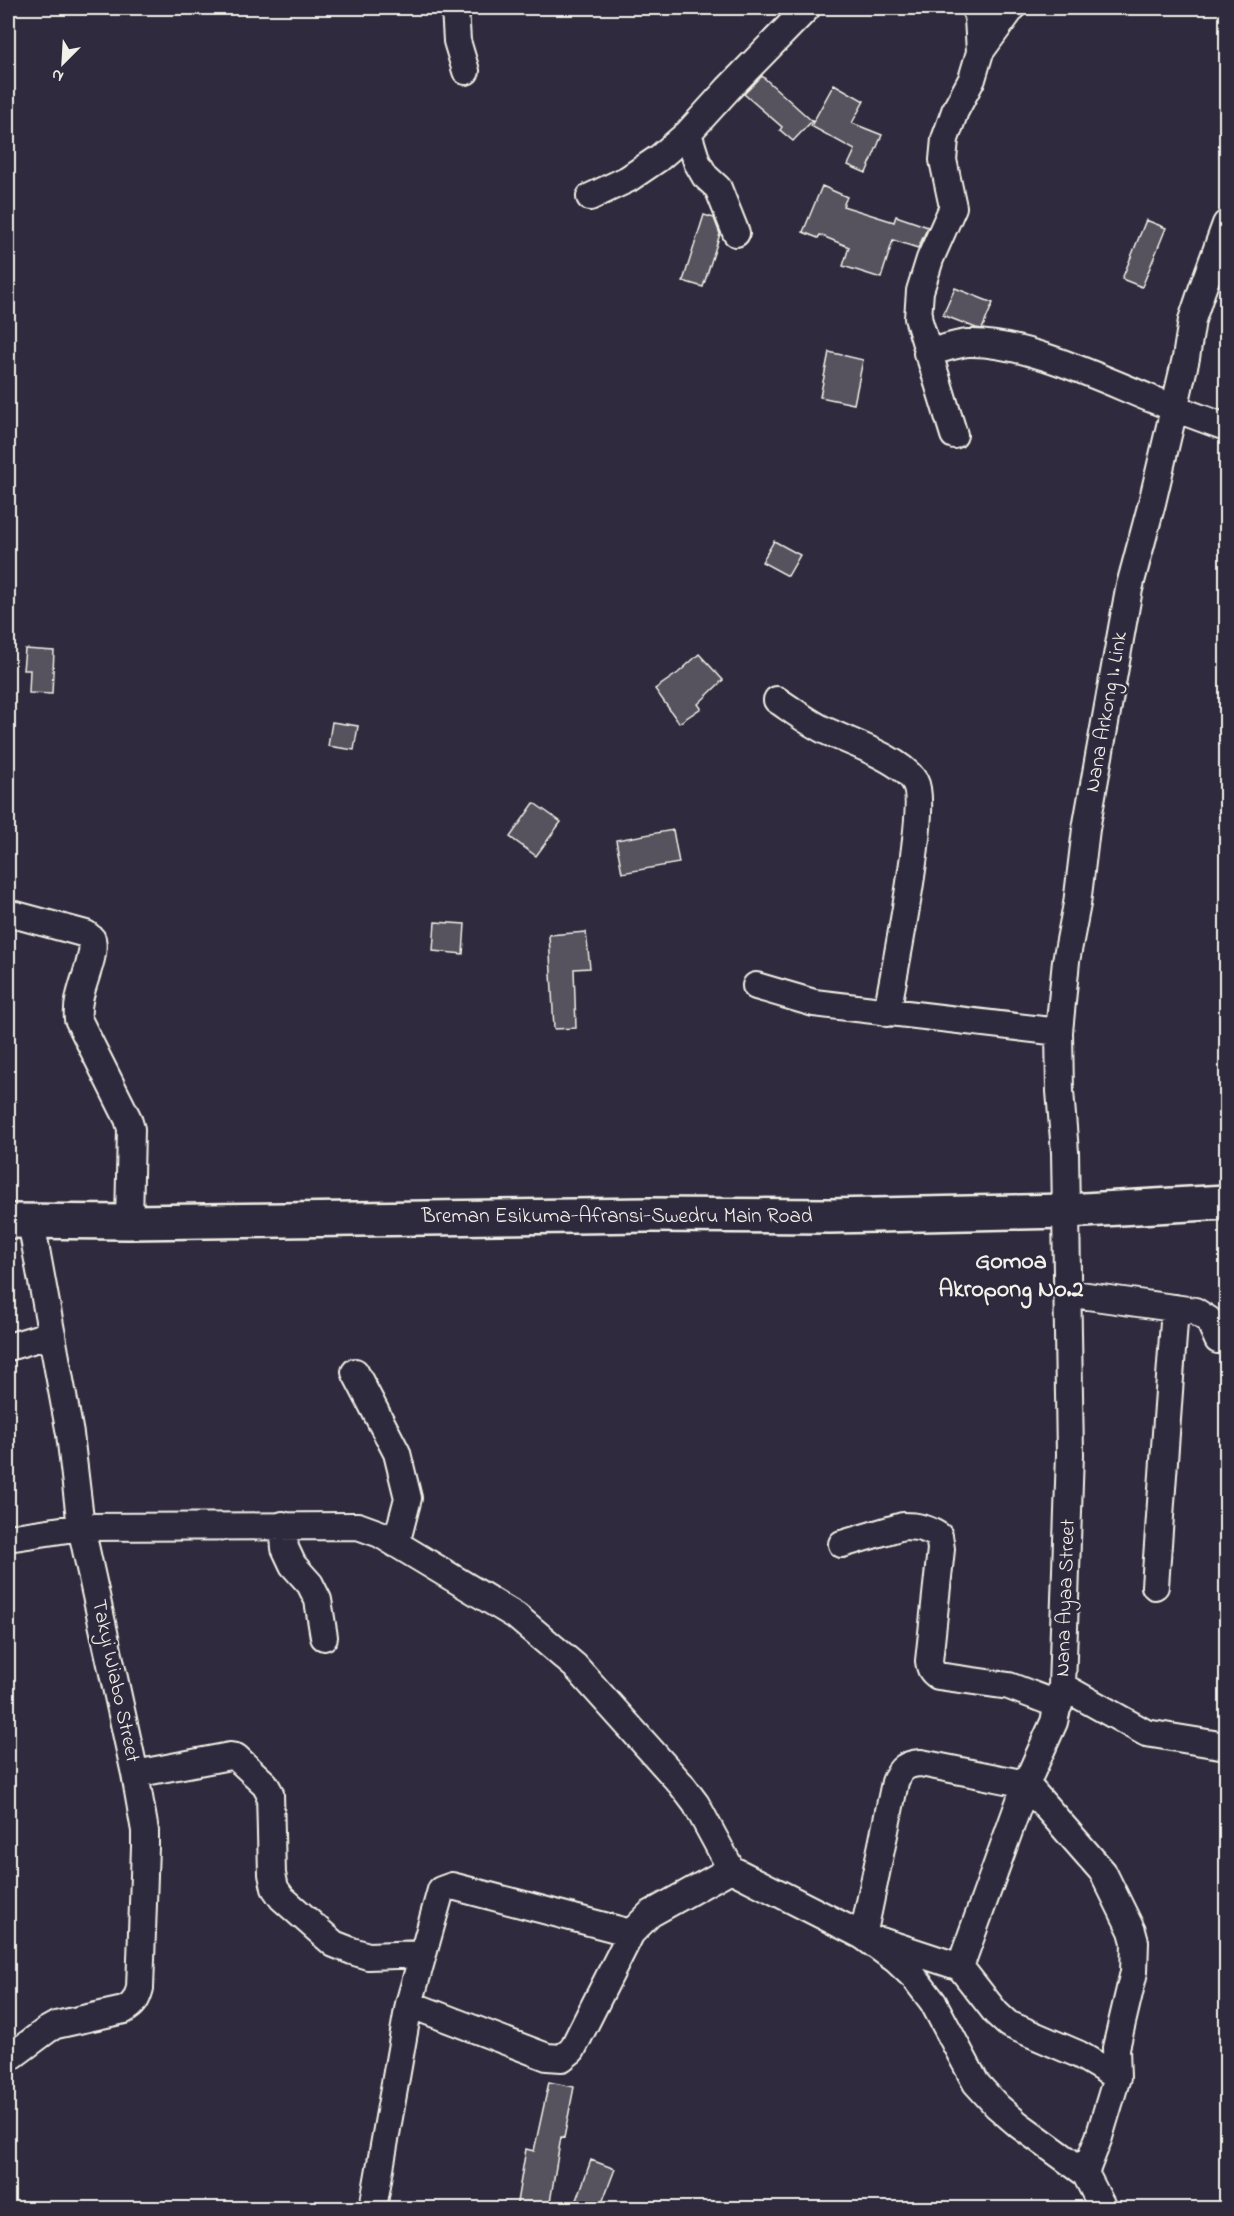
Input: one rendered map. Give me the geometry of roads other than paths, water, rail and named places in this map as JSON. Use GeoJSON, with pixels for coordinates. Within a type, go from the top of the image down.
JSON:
{"type":"FeatureCollection","features":[{"type":"Feature","properties":{"kind":"main road","name":"Breman Esikuma-Afransi-Swedru Main Road"},"geometry":{"type":"LineString","coordinates":[[19,1221],[129,1222],[648,1215],[831,1216],[1066,1211],[1227,1202]]}},
{"type":"Feature","properties":{"kind":"street"},"geometry":{"type":"LineString","coordinates":[[455,8],[457,41],[466,71]]}},
{"type":"Feature","properties":{"kind":"street"},"geometry":{"type":"LineString","coordinates":[[590,197],[628,179],[659,158],[688,133],[728,88],[807,8]]}},
{"type":"Feature","properties":{"kind":"street"},"geometry":{"type":"LineString","coordinates":[[954,435],[918,318],[920,291],[930,259],[953,207],[943,160],[945,139],[955,111],[972,79],[980,52],[978,18],[975,8]]}},
{"type":"Feature","properties":{"kind":"street"},"geometry":{"type":"LineString","coordinates":[[980,52],[1012,8]]}},
{"type":"Feature","properties":{"kind":"street"},"geometry":{"type":"LineString","coordinates":[[688,133],[697,162],[705,176],[718,188],[736,233]]}},
{"type":"Feature","properties":{"kind":"street","name":"Nana Arkong I. Link"},"geometry":{"type":"LineString","coordinates":[[1066,1211],[1059,1032],[1066,961],[1077,904],[1086,830],[1127,600],[1192,320],[1227,224]]}},
{"type":"Feature","properties":{"kind":"street"},"geometry":{"type":"LineString","coordinates":[[927,353],[967,343],[1004,346],[1088,372],[1173,408],[1227,427]]}},
{"type":"Feature","properties":{"kind":"street"},"geometry":{"type":"LineString","coordinates":[[777,700],[821,728],[892,761],[915,782],[919,808],[908,897],[887,1013]]}},
{"type":"Feature","properties":{"kind":"street"},"geometry":{"type":"LineString","coordinates":[[8,915],[16,915],[86,934],[92,939],[92,952],[79,994],[78,1019],[131,1129],[129,1222]]}},
{"type":"Feature","properties":{"kind":"street"},"geometry":{"type":"LineString","coordinates":[[756,986],[814,1003],[1059,1032]]}},
{"type":"Feature","properties":{"kind":"street","name":"Nana Ayaa Street"},"geometry":{"type":"LineString","coordinates":[[960,1967],[1026,1784],[1054,1722],[1061,1695],[1070,1454],[1066,1211]]}},
{"type":"Feature","properties":{"kind":"street","name":"Takyi Wiabo Street"},"geometry":{"type":"LineString","coordinates":[[8,2059],[56,2025],[124,2010],[132,2006],[140,1989],[145,1847],[145,1831],[135,1773],[81,1527],[70,1434],[52,1334],[19,1221]]}},
{"type":"Feature","properties":{"kind":"street"},"geometry":{"type":"LineString","coordinates":[[1066,1293],[1195,1311],[1209,1320],[1218,1340]]}},
{"type":"Feature","properties":{"kind":"street"},"geometry":{"type":"LineString","coordinates":[[1155,1586],[1175,1308]]}},
{"type":"Feature","properties":{"kind":"street"},"geometry":{"type":"LineString","coordinates":[[8,1347],[52,1334]]}},
{"type":"Feature","properties":{"kind":"street"},"geometry":{"type":"LineString","coordinates":[[355,1372],[397,1453],[408,1498],[396,1544]]}},
{"type":"Feature","properties":{"kind":"street"},"geometry":{"type":"LineString","coordinates":[[284,1525],[285,1548],[293,1565],[310,1584],[318,1600],[324,1637]]}},
{"type":"Feature","properties":{"kind":"street"},"geometry":{"type":"LineString","coordinates":[[8,1538],[81,1527],[358,1526],[380,1534],[516,1616],[575,1666],[696,1804],[731,1869],[863,1936],[896,1960],[914,1977],[933,2002],[976,2083],[1019,2125],[1085,2173]]}},
{"type":"Feature","properties":{"kind":"street"},"geometry":{"type":"LineString","coordinates":[[842,1544],[903,1526],[929,1529],[939,1536],[941,1549],[930,1661],[933,1673],[938,1676],[1061,1695],[1146,1733],[1227,1746]]}},
{"type":"Feature","properties":{"kind":"street"},"geometry":{"type":"LineString","coordinates":[[135,1773],[230,1756],[236,1757],[265,1784],[270,1793],[272,1874],[275,1888],[282,1898],[334,1944],[368,1956],[423,1954]]}},
{"type":"Feature","properties":{"kind":"street"},"geometry":{"type":"LineString","coordinates":[[863,1936],[895,1782],[903,1767],[909,1764],[921,1763],[1026,1784],[1103,1872],[1132,1931],[1134,1972],[1116,2048],[1117,2077],[1099,2138],[1085,2173],[1094,2205]]}},
{"type":"Feature","properties":{"kind":"street"},"geometry":{"type":"LineString","coordinates":[[409,2004],[547,2057],[562,2058],[572,2050],[631,1933],[645,1917],[731,1869]]}},
{"type":"Feature","properties":{"kind":"street"},"geometry":{"type":"LineString","coordinates":[[373,2208],[409,2004],[441,1890],[452,1886],[631,1933]]}},
{"type":"Feature","properties":{"kind":"street"},"geometry":{"type":"LineString","coordinates":[[863,1936],[960,1967],[996,2013],[1008,2024],[1078,2054],[1117,2077]]}},
{"type":"Feature","properties":{"kind":"district","name":"Gomoa Akropong No.2"},"geometry":{"type":"Point","coordinates":[1011,1276]}}]}
